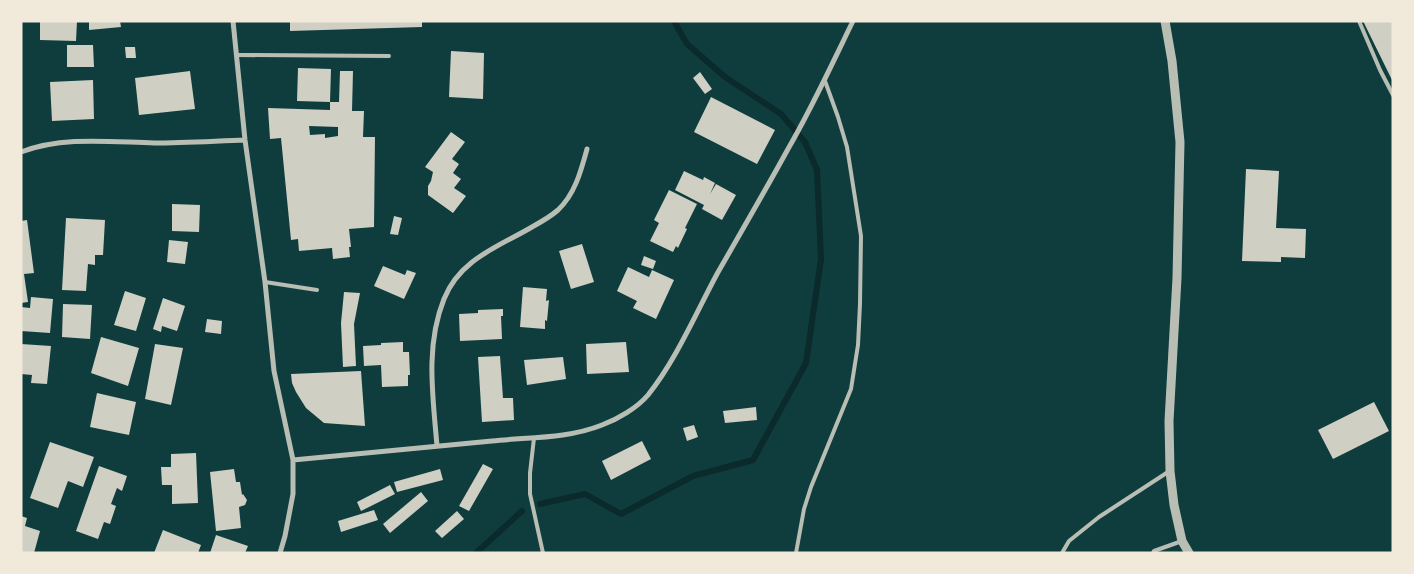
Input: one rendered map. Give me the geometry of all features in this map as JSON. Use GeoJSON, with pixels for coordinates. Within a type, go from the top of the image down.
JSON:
{"type":"FeatureCollection","features":[{"type":"Feature","properties":{"kind":"street"},"geometry":{"type":"LineString","coordinates":[[233,21],[245,140],[265,282],[274,371],[293,460],[293,494],[280,553]]}},
{"type":"Feature","properties":{"kind":"street"},"geometry":{"type":"LineString","coordinates":[[293,460],[534,438],[584,431],[602,426],[624,414],[647,396],[671,360],[717,274],[790,148],[852,21]]}},
{"type":"Feature","properties":{"kind":"street"},"geometry":{"type":"LineString","coordinates":[[1165,21],[1172,61],[1180,142],[1177,278],[1170,412],[1170,471],[1174,505],[1182,541],[1188,553]]}},
{"type":"Feature","properties":{"kind":"street"},"geometry":{"type":"LineString","coordinates":[[21,152],[48,144],[245,140]]}},
{"type":"Feature","properties":{"kind":"street"},"geometry":{"type":"LineString","coordinates":[[436,446],[432,350],[444,298],[456,278],[476,259],[546,219],[558,210],[572,191],[580,175],[587,149]]}},
{"type":"Feature","properties":{"kind":"lane"},"geometry":{"type":"LineString","coordinates":[[1359,21],[1393,95]]}},
{"type":"Feature","properties":{"kind":"lane"},"geometry":{"type":"LineString","coordinates":[[237,55],[389,56]]}},
{"type":"Feature","properties":{"kind":"lane"},"geometry":{"type":"LineString","coordinates":[[796,553],[804,509],[811,487],[851,388],[858,345],[861,236],[847,147],[824,81]]}},
{"type":"Feature","properties":{"kind":"lane"},"geometry":{"type":"LineString","coordinates":[[265,282],[318,290]]}},
{"type":"Feature","properties":{"kind":"lane"},"geometry":{"type":"LineString","coordinates":[[534,438],[530,472],[530,494],[544,553]]}},
{"type":"Feature","properties":{"kind":"lane"},"geometry":{"type":"LineString","coordinates":[[1062,553],[1068,541],[1099,517],[1170,471]]}},
{"type":"Feature","properties":{"kind":"lane"},"geometry":{"type":"LineString","coordinates":[[1153,553],[1182,541]]}},
{"type":"Feature","properties":{"kind":"building"},"geometry":{"type":"Polygon","coordinates":[[[40,21],[77,21],[76,41],[40,40],[40,21]]]}},
{"type":"Feature","properties":{"kind":"building"},"geometry":{"type":"Polygon","coordinates":[[[89,21],[120,21],[121,27],[89,30],[89,21]]]}},
{"type":"Feature","properties":{"kind":"building"},"geometry":{"type":"Polygon","coordinates":[[[290,21],[422,21],[422,27],[290,31],[290,21]]]}},
{"type":"Feature","properties":{"kind":"building"},"geometry":{"type":"Polygon","coordinates":[[[1363,21],[1393,21],[1393,82],[1363,21]]]}},
{"type":"Feature","properties":{"kind":"building"},"geometry":{"type":"Polygon","coordinates":[[[67,45],[93,45],[94,67],[67,67],[67,45]]]}},
{"type":"Feature","properties":{"kind":"building"},"geometry":{"type":"Polygon","coordinates":[[[125,47],[135,47],[136,58],[126,58],[125,47]]]}},
{"type":"Feature","properties":{"kind":"building"},"geometry":{"type":"Polygon","coordinates":[[[451,51],[484,53],[483,99],[449,97],[451,51]]]}},
{"type":"Feature","properties":{"kind":"building"},"geometry":{"type":"Polygon","coordinates":[[[298,68],[331,69],[330,102],[297,101],[298,68]]]}},
{"type":"Feature","properties":{"kind":"building"},"geometry":{"type":"Polygon","coordinates":[[[190,71],[195,109],[139,115],[135,78],[190,71]]]}},
{"type":"Feature","properties":{"kind":"building"},"geometry":{"type":"Polygon","coordinates":[[[340,71],[353,71],[352,111],[364,111],[363,137],[375,137],[374,227],[349,229],[350,257],[333,259],[332,248],[299,251],[298,239],[291,240],[281,138],[270,139],[268,108],[330,110],[330,102],[339,102],[340,71]],[[309,126],[310,135],[325,134],[325,138],[338,136],[338,127],[309,126]]]}},
{"type":"Feature","properties":{"kind":"building"},"geometry":{"type":"Polygon","coordinates":[[[700,72],[712,89],[705,94],[693,78],[700,72]]]}},
{"type":"Feature","properties":{"kind":"building"},"geometry":{"type":"Polygon","coordinates":[[[93,80],[94,119],[52,121],[50,82],[93,80]]]}},
{"type":"Feature","properties":{"kind":"building"},"geometry":{"type":"Polygon","coordinates":[[[711,97],[775,130],[757,164],[694,132],[711,97]]]}},
{"type":"Feature","properties":{"kind":"building"},"geometry":{"type":"Polygon","coordinates":[[[451,132],[465,142],[452,159],[459,164],[453,173],[461,179],[454,188],[466,196],[453,213],[428,195],[428,186],[433,172],[425,167],[451,132]]]}},
{"type":"Feature","properties":{"kind":"building"},"geometry":{"type":"Polygon","coordinates":[[[1246,169],[1279,171],[1276,228],[1306,229],[1305,258],[1281,257],[1281,262],[1242,261],[1246,169]]]}},
{"type":"Feature","properties":{"kind":"building"},"geometry":{"type":"Polygon","coordinates":[[[684,171],[703,180],[704,177],[715,183],[710,194],[716,184],[736,195],[722,220],[702,209],[704,205],[675,190],[684,171]]]}},
{"type":"Feature","properties":{"kind":"building"},"geometry":{"type":"Polygon","coordinates":[[[669,190],[697,204],[685,228],[687,229],[678,248],[676,246],[673,252],[650,241],[659,223],[654,220],[669,190]]]}},
{"type":"Feature","properties":{"kind":"building"},"geometry":{"type":"Polygon","coordinates":[[[172,204],[200,205],[199,232],[172,231],[172,204]]]}},
{"type":"Feature","properties":{"kind":"building"},"geometry":{"type":"Polygon","coordinates":[[[394,216],[402,218],[398,235],[390,234],[394,216]]]}},
{"type":"Feature","properties":{"kind":"building"},"geometry":{"type":"Polygon","coordinates":[[[66,218],[105,220],[103,255],[95,255],[95,265],[88,264],[86,291],[62,290],[66,218]]]}},
{"type":"Feature","properties":{"kind":"building"},"geometry":{"type":"Polygon","coordinates":[[[27,220],[34,273],[24,274],[28,302],[21,303],[21,221],[27,220]]]}},
{"type":"Feature","properties":{"kind":"building"},"geometry":{"type":"Polygon","coordinates":[[[169,240],[188,242],[185,264],[167,262],[169,240]]]}},
{"type":"Feature","properties":{"kind":"building"},"geometry":{"type":"Polygon","coordinates":[[[582,244],[594,282],[571,289],[559,251],[582,244]]]}},
{"type":"Feature","properties":{"kind":"building"},"geometry":{"type":"Polygon","coordinates":[[[644,256],[656,261],[653,269],[641,265],[644,256]]]}},
{"type":"Feature","properties":{"kind":"building"},"geometry":{"type":"Polygon","coordinates":[[[383,266],[405,275],[407,270],[416,273],[404,299],[374,286],[383,266]]]}},
{"type":"Feature","properties":{"kind":"building"},"geometry":{"type":"Polygon","coordinates":[[[628,267],[649,277],[652,270],[674,280],[656,319],[633,308],[637,301],[617,291],[628,267]]]}},
{"type":"Feature","properties":{"kind":"building"},"geometry":{"type":"Polygon","coordinates":[[[523,287],[547,289],[546,301],[549,300],[545,329],[520,327],[523,287]]]}},
{"type":"Feature","properties":{"kind":"building"},"geometry":{"type":"Polygon","coordinates":[[[125,291],[146,298],[136,331],[114,325],[125,291]]]}},
{"type":"Feature","properties":{"kind":"building"},"geometry":{"type":"Polygon","coordinates":[[[344,292],[360,293],[354,324],[356,366],[343,367],[341,323],[344,292]]]}},
{"type":"Feature","properties":{"kind":"building"},"geometry":{"type":"Polygon","coordinates":[[[31,297],[53,299],[50,333],[21,331],[21,307],[30,308],[31,297]]]}},
{"type":"Feature","properties":{"kind":"building"},"geometry":{"type":"Polygon","coordinates":[[[163,298],[185,306],[177,331],[162,326],[161,332],[153,329],[163,298]]]}},
{"type":"Feature","properties":{"kind":"building"},"geometry":{"type":"Polygon","coordinates":[[[63,304],[92,305],[90,339],[62,337],[63,304]]]}},
{"type":"Feature","properties":{"kind":"building"},"geometry":{"type":"Polygon","coordinates":[[[503,309],[503,316],[501,316],[502,339],[460,341],[459,314],[478,313],[478,310],[503,309]]]}},
{"type":"Feature","properties":{"kind":"building"},"geometry":{"type":"Polygon","coordinates":[[[207,319],[222,321],[221,334],[205,332],[207,319]]]}},
{"type":"Feature","properties":{"kind":"building"},"geometry":{"type":"Polygon","coordinates":[[[101,337],[139,348],[128,386],[91,373],[101,337]]]}},
{"type":"Feature","properties":{"kind":"building"},"geometry":{"type":"Polygon","coordinates":[[[403,342],[403,352],[409,352],[410,375],[408,375],[408,386],[382,387],[381,365],[364,366],[363,346],[403,342]]]}},
{"type":"Feature","properties":{"kind":"building"},"geometry":{"type":"Polygon","coordinates":[[[626,342],[629,372],[587,374],[586,344],[626,342]]]}},
{"type":"Feature","properties":{"kind":"building"},"geometry":{"type":"Polygon","coordinates":[[[21,344],[51,346],[47,384],[31,383],[32,375],[21,374],[21,344]]]}},
{"type":"Feature","properties":{"kind":"building"},"geometry":{"type":"Polygon","coordinates":[[[155,344],[183,348],[171,405],[145,399],[155,344]]]}},
{"type":"Feature","properties":{"kind":"building"},"geometry":{"type":"Polygon","coordinates":[[[500,356],[503,398],[513,398],[514,420],[482,422],[478,357],[500,356]]]}},
{"type":"Feature","properties":{"kind":"building"},"geometry":{"type":"Polygon","coordinates":[[[563,357],[566,379],[527,385],[524,360],[563,357]]]}},
{"type":"Feature","properties":{"kind":"building"},"geometry":{"type":"Polygon","coordinates":[[[361,371],[365,426],[324,423],[306,408],[292,383],[291,374],[361,371]]]}},
{"type":"Feature","properties":{"kind":"building"},"geometry":{"type":"Polygon","coordinates":[[[97,393],[136,402],[129,435],[90,427],[97,393]]]}},
{"type":"Feature","properties":{"kind":"building"},"geometry":{"type":"Polygon","coordinates":[[[1374,402],[1389,431],[1333,459],[1318,430],[1374,402]]]}},
{"type":"Feature","properties":{"kind":"building"},"geometry":{"type":"Polygon","coordinates":[[[756,407],[757,420],[725,423],[723,411],[756,407]]]}},
{"type":"Feature","properties":{"kind":"building"},"geometry":{"type":"Polygon","coordinates":[[[694,425],[698,437],[687,441],[683,428],[694,425]]]}},
{"type":"Feature","properties":{"kind":"building"},"geometry":{"type":"Polygon","coordinates":[[[642,441],[651,459],[611,480],[602,461],[642,441]]]}},
{"type":"Feature","properties":{"kind":"building"},"geometry":{"type":"Polygon","coordinates":[[[50,442],[94,457],[83,487],[68,481],[58,508],[30,498],[50,442]]]}},
{"type":"Feature","properties":{"kind":"building"},"geometry":{"type":"Polygon","coordinates":[[[196,453],[198,503],[172,504],[172,485],[162,485],[161,467],[171,467],[171,454],[196,453]]]}},
{"type":"Feature","properties":{"kind":"building"},"geometry":{"type":"Polygon","coordinates":[[[483,464],[493,469],[469,511],[459,506],[483,464]]]}},
{"type":"Feature","properties":{"kind":"building"},"geometry":{"type":"Polygon","coordinates":[[[99,466],[127,476],[122,491],[117,488],[111,504],[116,506],[110,524],[104,522],[98,539],[76,531],[99,466]]]}},
{"type":"Feature","properties":{"kind":"building"},"geometry":{"type":"Polygon","coordinates":[[[234,469],[236,482],[240,482],[242,495],[247,500],[245,505],[239,507],[241,528],[216,531],[210,472],[234,469]]]}},
{"type":"Feature","properties":{"kind":"building"},"geometry":{"type":"Polygon","coordinates":[[[440,469],[443,480],[397,492],[394,482],[440,469]]]}},
{"type":"Feature","properties":{"kind":"building"},"geometry":{"type":"Polygon","coordinates":[[[390,485],[395,494],[361,511],[357,502],[390,485]]]}},
{"type":"Feature","properties":{"kind":"building"},"geometry":{"type":"Polygon","coordinates":[[[421,492],[428,501],[390,533],[383,524],[421,492]]]}},
{"type":"Feature","properties":{"kind":"building"},"geometry":{"type":"Polygon","coordinates":[[[374,510],[378,520],[341,532],[338,521],[374,510]]]}},
{"type":"Feature","properties":{"kind":"building"},"geometry":{"type":"Polygon","coordinates":[[[457,511],[464,519],[442,538],[435,531],[457,511]]]}},
{"type":"Feature","properties":{"kind":"building"},"geometry":{"type":"Polygon","coordinates":[[[21,516],[27,518],[25,526],[40,531],[34,553],[21,553],[21,516]]]}},
{"type":"Feature","properties":{"kind":"building"},"geometry":{"type":"Polygon","coordinates":[[[163,530],[201,545],[198,553],[154,553],[163,530]]]}},
{"type":"Feature","properties":{"kind":"building"},"geometry":{"type":"Polygon","coordinates":[[[216,535],[248,546],[245,553],[210,553],[216,535]]]}},
{"type":"Feature","properties":{"kind":"waterway"},"geometry":{"type":"LineString","coordinates":[[540,504],[585,494],[621,514],[693,476],[753,460],[806,363],[821,259],[817,170],[805,142],[781,114],[725,77],[687,44],[674,21]]}},
{"type":"Feature","properties":{"kind":"waterway"},"geometry":{"type":"LineString","coordinates":[[476,553],[522,511]]}}]}
